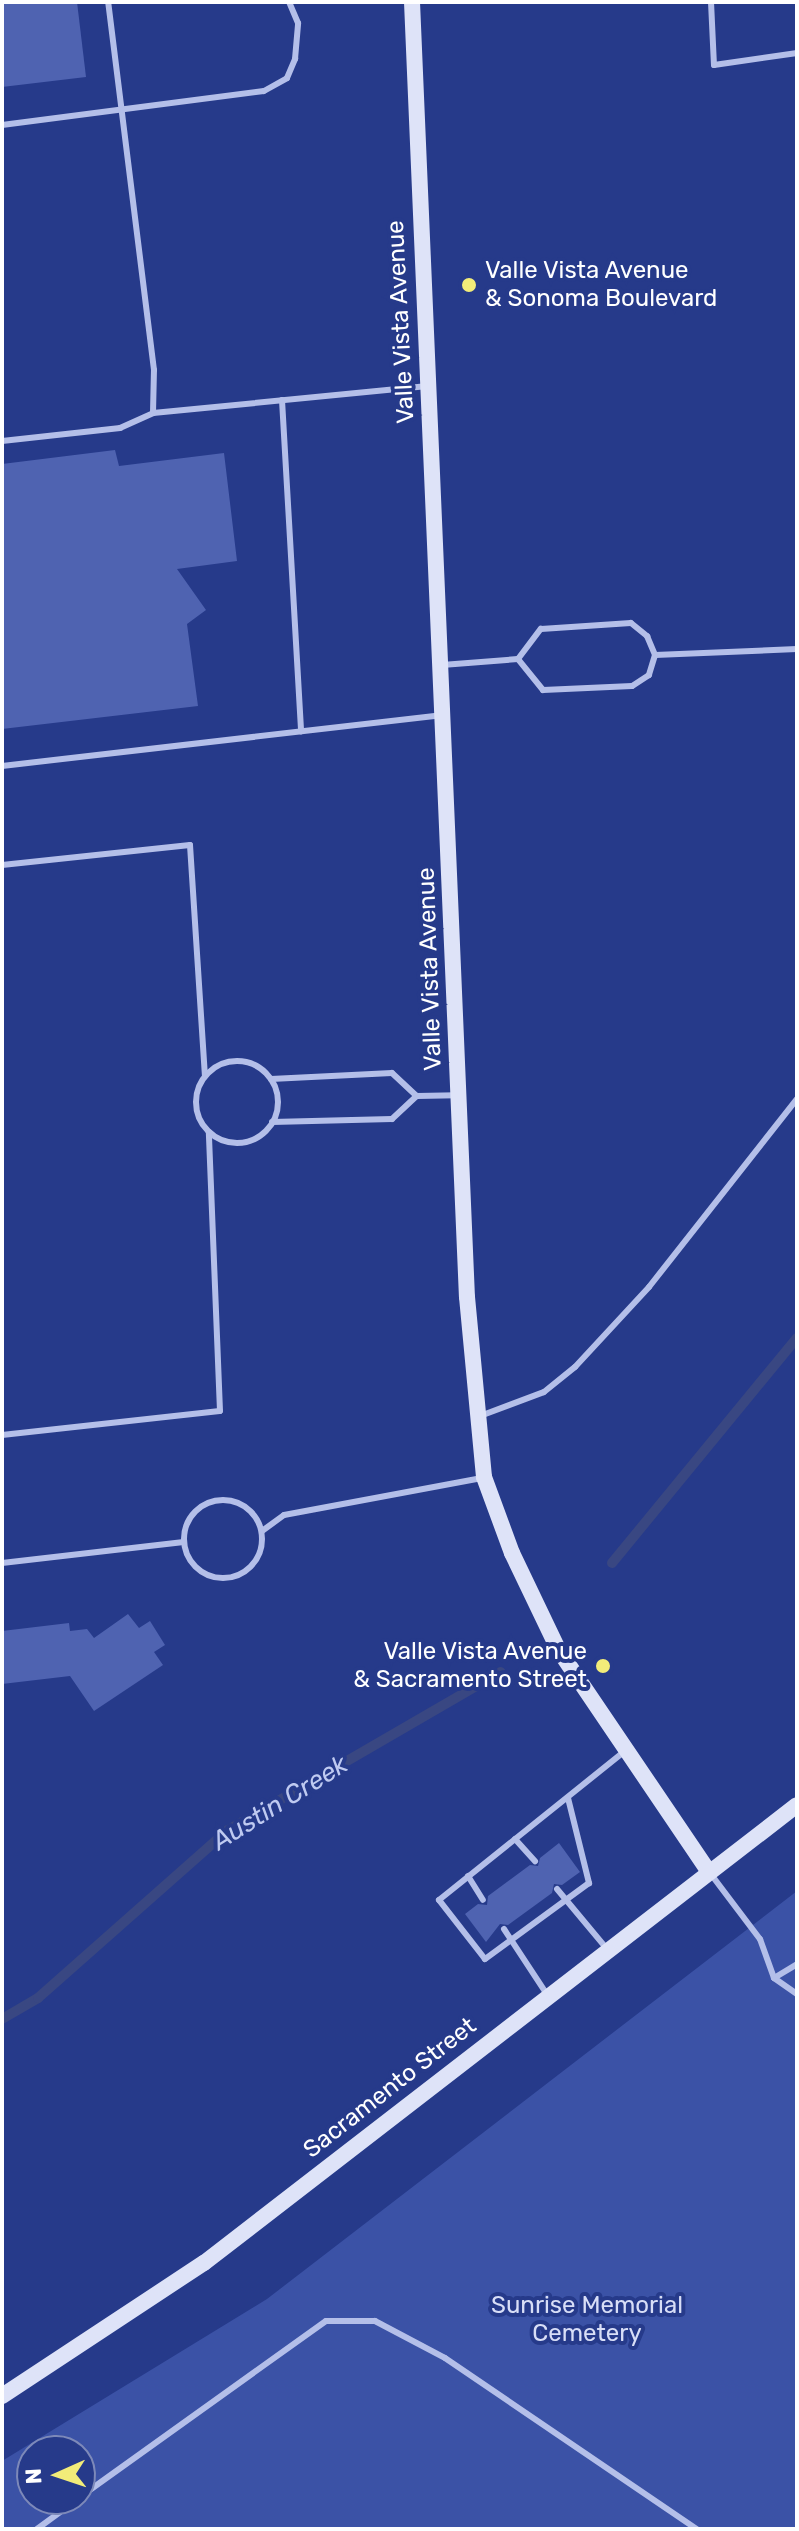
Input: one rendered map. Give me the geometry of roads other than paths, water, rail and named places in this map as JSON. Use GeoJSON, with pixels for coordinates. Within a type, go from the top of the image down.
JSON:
{"type":"FeatureCollection","features":[{"type":"Feature","properties":{"kind":"street","name":"Valle Vista Avenue"},"geometry":{"type":"LineString","coordinates":[[415,2],[428,386],[459,1094],[476,1418],[484,1477],[512,1553],[558,1649],[709,1872]]}},
{"type":"Feature","properties":{"kind":"street","name":"Sacramento Street"},"geometry":{"type":"LineString","coordinates":[[2,2396],[204,2263],[797,1805]]}},
{"type":"Feature","properties":{"kind":"lane"},"geometry":{"type":"LineString","coordinates":[[108,2],[154,370],[153,413]]}},
{"type":"Feature","properties":{"kind":"lane"},"geometry":{"type":"LineString","coordinates":[[2,125],[264,91],[287,78],[295,59],[298,23],[289,2]]}},
{"type":"Feature","properties":{"kind":"lane"},"geometry":{"type":"LineString","coordinates":[[711,2],[714,65],[797,53]]}},
{"type":"Feature","properties":{"kind":"lane"},"geometry":{"type":"LineString","coordinates":[[2,441],[120,428],[153,413],[428,386]]}},
{"type":"Feature","properties":{"kind":"lane"},"geometry":{"type":"LineString","coordinates":[[282,400],[301,731]]}},
{"type":"Feature","properties":{"kind":"lane"},"geometry":{"type":"LineString","coordinates":[[442,665],[518,659],[541,629],[631,623],[647,636],[655,655],[649,675],[632,686],[543,690],[518,659]]}},
{"type":"Feature","properties":{"kind":"lane"},"geometry":{"type":"LineString","coordinates":[[655,655],[797,649]]}},
{"type":"Feature","properties":{"kind":"lane"},"geometry":{"type":"LineString","coordinates":[[2,766],[444,714]]}},
{"type":"Feature","properties":{"kind":"lane"},"geometry":{"type":"LineString","coordinates":[[2,865],[190,845],[205,1076],[196,1099],[209,1132],[220,1411],[2,1435]]}},
{"type":"Feature","properties":{"kind":"lane"},"geometry":{"type":"LineString","coordinates":[[205,1076],[225,1062],[238,1061],[262,1069],[271,1079],[278,1100],[272,1122],[265,1132],[243,1142],[209,1132]]}},
{"type":"Feature","properties":{"kind":"lane"},"geometry":{"type":"LineString","coordinates":[[271,1079],[392,1073],[417,1096]]}},
{"type":"Feature","properties":{"kind":"lane"},"geometry":{"type":"LineString","coordinates":[[272,1122],[392,1119],[417,1096],[459,1094]]}},
{"type":"Feature","properties":{"kind":"lane"},"geometry":{"type":"LineString","coordinates":[[476,1418],[544,1392],[575,1367],[649,1287],[797,1099]]}},
{"type":"Feature","properties":{"kind":"lane"},"geometry":{"type":"LineString","coordinates":[[262,1531],[284,1515],[484,1477]]}},
{"type":"Feature","properties":{"kind":"lane"},"geometry":{"type":"LineString","coordinates":[[213,1501],[238,1502],[249,1509],[262,1531],[263,1545],[250,1568],[226,1579],[200,1572],[184,1542],[192,1514],[213,1501]]}},
{"type":"Feature","properties":{"kind":"lane"},"geometry":{"type":"LineString","coordinates":[[2,1563],[184,1542]]}},
{"type":"Feature","properties":{"kind":"lane"},"geometry":{"type":"LineString","coordinates":[[568,1798],[589,1883],[485,1959],[439,1900],[626,1750]]}},
{"type":"Feature","properties":{"kind":"lane"},"geometry":{"type":"LineString","coordinates":[[515,1839],[535,1861]]}},
{"type":"Feature","properties":{"kind":"lane"},"geometry":{"type":"LineString","coordinates":[[709,1872],[760,1939],[774,1978],[797,1994]]}},
{"type":"Feature","properties":{"kind":"lane"},"geometry":{"type":"LineString","coordinates":[[468,1876],[483,1900]]}},
{"type":"Feature","properties":{"kind":"lane"},"geometry":{"type":"LineString","coordinates":[[557,1889],[607,1949]]}},
{"type":"Feature","properties":{"kind":"lane"},"geometry":{"type":"LineString","coordinates":[[504,1929],[548,1996]]}},
{"type":"Feature","properties":{"kind":"lane"},"geometry":{"type":"LineString","coordinates":[[774,1978],[797,1964]]}},
{"type":"Feature","properties":{"kind":"lane"},"geometry":{"type":"LineString","coordinates":[[96,2486],[326,2321],[375,2321],[445,2358],[697,2529]]}},
{"type":"Feature","properties":{"kind":"lane"},"geometry":{"type":"LineString","coordinates":[[37,2529],[56,2515]]}},
{"type":"Feature","properties":{"kind":"waterway","name":"Austin Creek"},"geometry":{"type":"LineString","coordinates":[[612,1563],[797,1338]]}},
{"type":"Feature","properties":{"kind":"waterway","name":"Austin Creek"},"geometry":{"type":"LineString","coordinates":[[2,2019],[38,1998],[228,1830],[501,1672]]}},
{"type":"Feature","properties":{"kind":"place","name":"Valle Vista Avenue & Sonoma Boulevard"},"geometry":{"type":"Point","coordinates":[469,285]}},
{"type":"Feature","properties":{"kind":"place","name":"Valle Vista Avenue & Sacramento Street"},"geometry":{"type":"Point","coordinates":[603,1666]}},
{"type":"Feature","properties":{"kind":"park label","name":"Sunrise Memorial Cemetery"},"geometry":{"type":"Point","coordinates":[587,2320]}}]}
